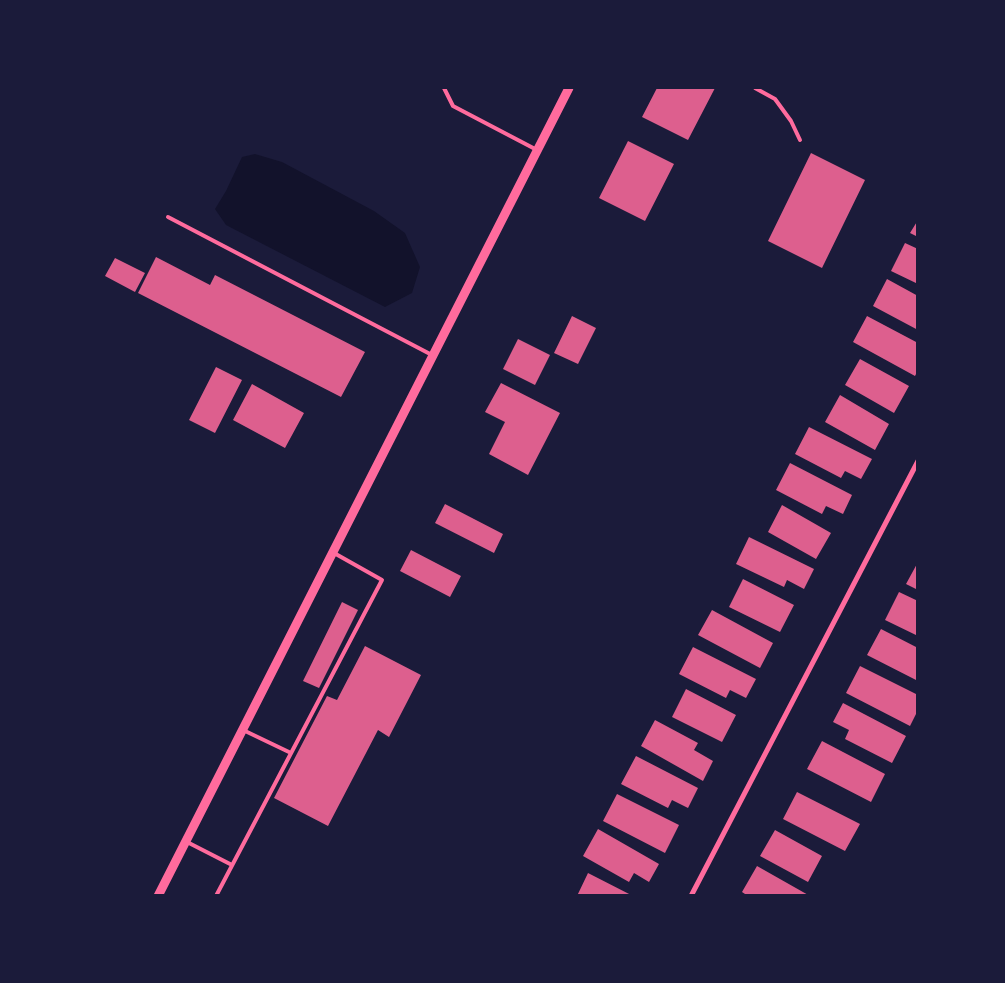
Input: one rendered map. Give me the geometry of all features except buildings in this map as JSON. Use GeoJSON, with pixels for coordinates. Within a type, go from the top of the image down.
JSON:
{"type":"FeatureCollection","features":[{"type":"Feature","properties":{"kind":"street"},"geometry":{"type":"LineString","coordinates":[[158,896],[569,88]]}},
{"type":"Feature","properties":{"kind":"street"},"geometry":{"type":"LineString","coordinates":[[691,896],[918,461]]}},
{"type":"Feature","properties":{"kind":"lane"},"geometry":{"type":"LineString","coordinates":[[444,88],[453,106],[537,150]]}},
{"type":"Feature","properties":{"kind":"lane"},"geometry":{"type":"LineString","coordinates":[[755,88],[775,98],[791,120],[800,140]]}},
{"type":"Feature","properties":{"kind":"lane"},"geometry":{"type":"LineString","coordinates":[[168,217],[432,355]]}},
{"type":"Feature","properties":{"kind":"lane"},"geometry":{"type":"LineString","coordinates":[[216,896],[382,580],[332,552]]}},
{"type":"Feature","properties":{"kind":"lane"},"geometry":{"type":"LineString","coordinates":[[242,730],[291,753]]}},
{"type":"Feature","properties":{"kind":"lane"},"geometry":{"type":"LineString","coordinates":[[186,841],[232,865]]}},
{"type":"Feature","properties":{"kind":"shaded area"},"geometry":{"type":"Polygon","coordinates":[[[255,154],[282,162],[374,211],[405,233],[420,267],[412,293],[385,307],[226,225],[215,209],[242,157],[255,154]]]}}]}
